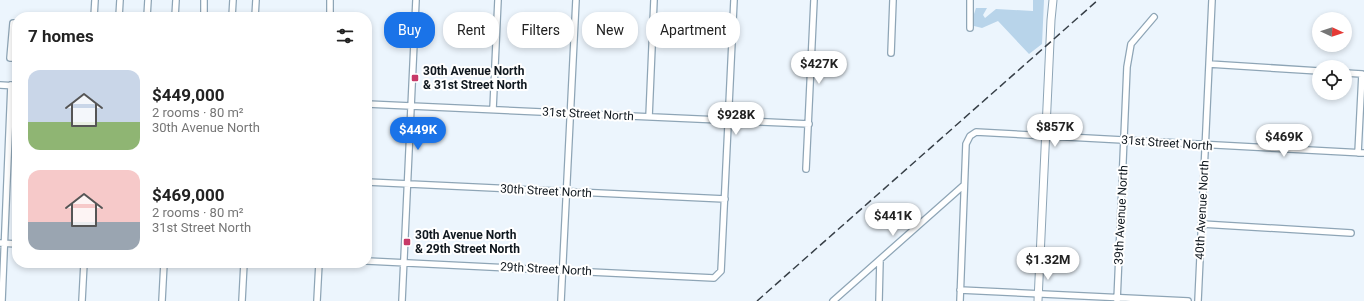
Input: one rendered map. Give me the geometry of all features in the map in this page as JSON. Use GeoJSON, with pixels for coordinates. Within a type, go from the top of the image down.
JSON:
{"type":"FeatureCollection","features":[{"type":"Feature","properties":{"kind":"main road"},"geometry":{"type":"LineString","coordinates":[[1049,0],[1051,20]]}},
{"type":"Feature","properties":{"kind":"main road"},"geometry":{"type":"LineString","coordinates":[[1038,297],[1053,0]]}},
{"type":"Feature","properties":{"kind":"street"},"geometry":{"type":"LineString","coordinates":[[94,12],[95,0]]}},
{"type":"Feature","properties":{"kind":"street"},"geometry":{"type":"LineString","coordinates":[[119,12],[120,0]]}},
{"type":"Feature","properties":{"kind":"street"},"geometry":{"type":"LineString","coordinates":[[147,12],[148,0]]}},
{"type":"Feature","properties":{"kind":"street"},"geometry":{"type":"LineString","coordinates":[[175,12],[176,0]]}},
{"type":"Feature","properties":{"kind":"street"},"geometry":{"type":"LineString","coordinates":[[204,0],[204,12]]}},
{"type":"Feature","properties":{"kind":"street"},"geometry":{"type":"LineString","coordinates":[[232,12],[233,0]]}},
{"type":"Feature","properties":{"kind":"street"},"geometry":{"type":"LineString","coordinates":[[256,0],[256,12]]}},
{"type":"Feature","properties":{"kind":"street"},"geometry":{"type":"LineString","coordinates":[[330,0],[330,12]]}},
{"type":"Feature","properties":{"kind":"street"},"geometry":{"type":"LineString","coordinates":[[402,301],[416,0]]}},
{"type":"Feature","properties":{"kind":"street"},"geometry":{"type":"LineString","coordinates":[[493,109],[498,0]]}},
{"type":"Feature","properties":{"kind":"street"},"geometry":{"type":"LineString","coordinates":[[561,301],[576,0]]}},
{"type":"Feature","properties":{"kind":"street"},"geometry":{"type":"LineString","coordinates":[[648,117],[654,0]]}},
{"type":"Feature","properties":{"kind":"street"},"geometry":{"type":"LineString","coordinates":[[725,199],[734,0]]}},
{"type":"Feature","properties":{"kind":"street"},"geometry":{"type":"LineString","coordinates":[[806,169],[814,0]]}},
{"type":"Feature","properties":{"kind":"street"},"geometry":{"type":"LineString","coordinates":[[891,53],[894,0]]}},
{"type":"Feature","properties":{"kind":"street"},"geometry":{"type":"LineString","coordinates":[[970,0],[970,28]]}},
{"type":"Feature","properties":{"kind":"street","name":"40th Avenue North"},"geometry":{"type":"LineString","coordinates":[[1198,301],[1212,0]]}},
{"type":"Feature","properties":{"kind":"street","name":"39th Avenue North"},"geometry":{"type":"LineString","coordinates":[[1117,299],[1125,140],[1126,67],[1131,44],[1154,17]]}},
{"type":"Feature","properties":{"kind":"street"},"geometry":{"type":"LineString","coordinates":[[12,35],[10,58],[12,58]]}},
{"type":"Feature","properties":{"kind":"street"},"geometry":{"type":"LineString","coordinates":[[1209,64],[1312,71]]}},
{"type":"Feature","properties":{"kind":"street"},"geometry":{"type":"LineString","coordinates":[[1352,73],[1362,74],[1358,153]]}},
{"type":"Feature","properties":{"kind":"street"},"geometry":{"type":"LineString","coordinates":[[0,85],[12,85]]}},
{"type":"Feature","properties":{"kind":"street","name":"31st Street North"},"geometry":{"type":"LineString","coordinates":[[372,104],[809,124]]}},
{"type":"Feature","properties":{"kind":"street"},"geometry":{"type":"LineString","coordinates":[[2,301],[2,243],[12,111]]}},
{"type":"Feature","properties":{"kind":"street","name":"31st Street North"},"geometry":{"type":"LineString","coordinates":[[964,185],[966,144],[970,136],[976,132],[1364,153]]}},
{"type":"Feature","properties":{"kind":"street","name":"30th Street North"},"geometry":{"type":"LineString","coordinates":[[372,182],[725,199]]}},
{"type":"Feature","properties":{"kind":"street"},"geometry":{"type":"LineString","coordinates":[[833,301],[964,185]]}},
{"type":"Feature","properties":{"kind":"street"},"geometry":{"type":"LineString","coordinates":[[960,301],[964,185]]}},
{"type":"Feature","properties":{"kind":"street","name":"29th Street North"},"geometry":{"type":"LineString","coordinates":[[372,261],[714,278],[721,271],[725,199]]}},
{"type":"Feature","properties":{"kind":"street"},"geometry":{"type":"LineString","coordinates":[[1202,224],[1350,233]]}},
{"type":"Feature","properties":{"kind":"street"},"geometry":{"type":"LineString","coordinates":[[2,243],[12,244]]}},
{"type":"Feature","properties":{"kind":"street"},"geometry":{"type":"LineString","coordinates":[[879,301],[880,260]]}},
{"type":"Feature","properties":{"kind":"street"},"geometry":{"type":"LineString","coordinates":[[82,301],[84,268]]}},
{"type":"Feature","properties":{"kind":"street"},"geometry":{"type":"LineString","coordinates":[[162,301],[164,268]]}},
{"type":"Feature","properties":{"kind":"street"},"geometry":{"type":"LineString","coordinates":[[242,301],[244,268]]}},
{"type":"Feature","properties":{"kind":"street"},"geometry":{"type":"LineString","coordinates":[[317,301],[319,268]]}},
{"type":"Feature","properties":{"kind":"street"},"geometry":{"type":"LineString","coordinates":[[960,290],[1038,297],[1188,301]]}},
{"type":"Feature","properties":{"kind":"shaded area"},"geometry":{"type":"Polygon","coordinates":[[[1033,0],[1044,0],[1042,44],[1029,54],[998,21],[982,28],[974,26],[974,14],[976,8],[987,8],[983,15],[985,18],[996,9],[1033,11],[1033,0]]]}},
{"type":"Feature","properties":{"kind":"railway"},"geometry":{"type":"LineString","coordinates":[[757,301],[1098,0]]}},
{"type":"Feature","properties":{"kind":"place","name":"30th Avenue North & 31st Street North"},"geometry":{"type":"Point","coordinates":[415,78]}},
{"type":"Feature","properties":{"kind":"place","name":"30th Avenue North & 29th Street North"},"geometry":{"type":"Point","coordinates":[407,242]}}]}
